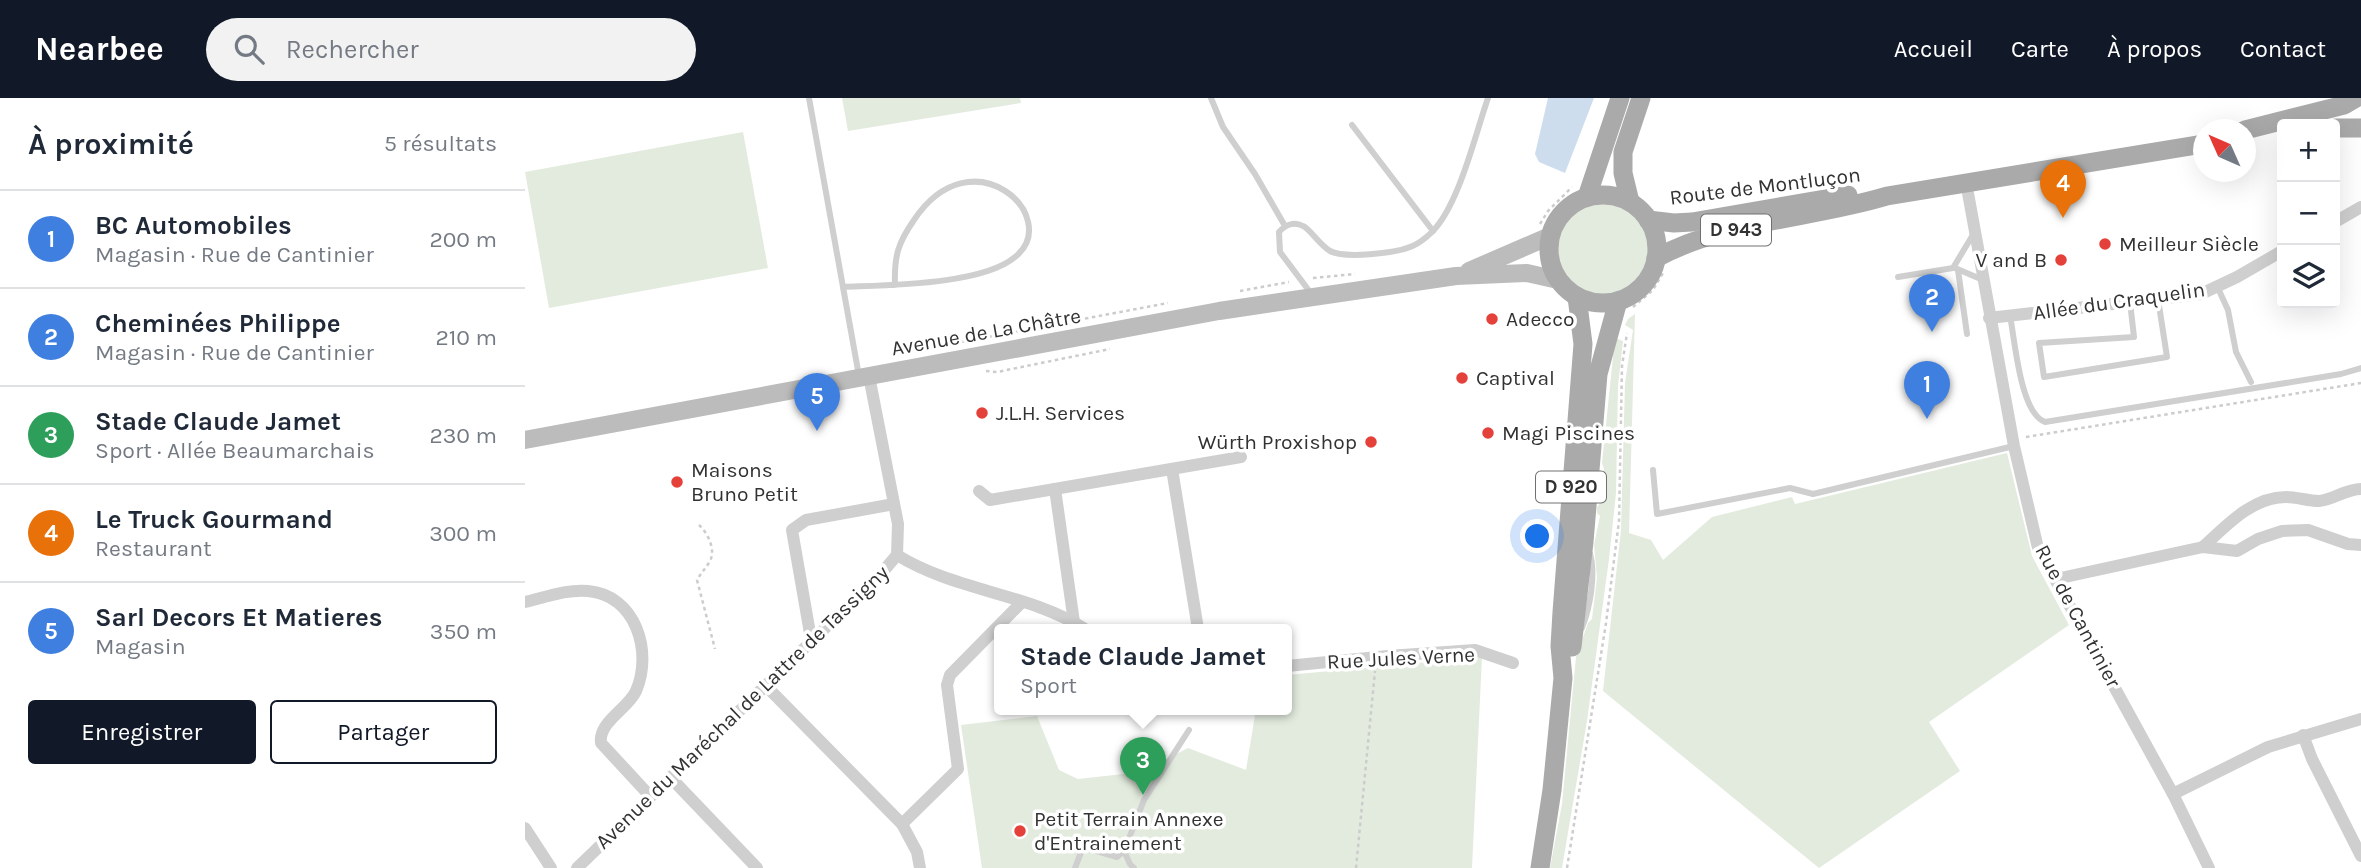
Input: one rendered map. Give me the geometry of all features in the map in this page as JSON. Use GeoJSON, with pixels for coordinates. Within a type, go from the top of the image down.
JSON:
{"type":"FeatureCollection","features":[{"type":"Feature","properties":{"kind":"main road"},"geometry":{"type":"LineString","coordinates":[[1583,190],[1630,202],[1648,220],[1656,241],[1661,263],[1625,305],[1600,303],[1577,297],[1558,280],[1550,263],[1544,232],[1583,190],[1621,98]]}},
{"type":"Feature","properties":{"kind":"main road"},"geometry":{"type":"LineString","coordinates":[[1630,202],[1622,162],[1623,152],[1641,98]]}},
{"type":"Feature","properties":{"kind":"main road"},"geometry":{"type":"LineString","coordinates":[[2256,127],[2344,105],[2356,98]]}},
{"type":"Feature","properties":{"kind":"main road"},"geometry":{"type":"LineString","coordinates":[[2340,128],[2361,128]]}},
{"type":"Feature","properties":{"kind":"main road"},"geometry":{"type":"LineString","coordinates":[[2256,137],[2277,135]]}},
{"type":"Feature","properties":{"kind":"main road","name":"Route de Montluçon"},"geometry":{"type":"LineString","coordinates":[[1661,263],[1682,244],[1760,223],[1854,206],[1887,196],[2193,144]]}},
{"type":"Feature","properties":{"kind":"main road","name":"Route de Montluçon"},"geometry":{"type":"LineString","coordinates":[[1648,220],[1692,222],[1850,194],[1887,196]]}},
{"type":"Feature","properties":{"kind":"main road","name":"Avenue de La Châtre"},"geometry":{"type":"LineString","coordinates":[[1456,276],[1544,232]]}},
{"type":"Feature","properties":{"kind":"main road","name":"Avenue de La Châtre"},"geometry":{"type":"LineString","coordinates":[[525,440],[1219,311],[1456,276],[1527,273],[1558,280]]}},
{"type":"Feature","properties":{"kind":"main road","name":"D 920"},"geometry":{"type":"LineString","coordinates":[[1563,678],[1561,624],[1583,344],[1577,297]]}},
{"type":"Feature","properties":{"kind":"main road","name":"D 920"},"geometry":{"type":"LineString","coordinates":[[1540,868],[1552,790],[1563,678],[1573,641],[1598,374],[1625,305]]}},
{"type":"Feature","properties":{"kind":"street","name":"Rue de Cantinier"},"geometry":{"type":"LineString","coordinates":[[1966,182],[2013,443],[2038,548],[2173,794],[2209,868]]}},
{"type":"Feature","properties":{"kind":"street"},"geometry":{"type":"LineString","coordinates":[[2340,219],[2361,207]]}},
{"type":"Feature","properties":{"kind":"street","name":"Allée du Craquelin"},"geometry":{"type":"LineString","coordinates":[[1989,318],[2201,294],[2277,254]]}},
{"type":"Feature","properties":{"kind":"street","name":"Avenue du Maréchal de Lattre de Tassigny"},"geometry":{"type":"LineString","coordinates":[[581,867],[650,796],[880,575],[897,555],[898,524],[864,377]]}},
{"type":"Feature","properties":{"kind":"street"},"geometry":{"type":"LineString","coordinates":[[979,491],[991,500],[1241,457]]}},
{"type":"Feature","properties":{"kind":"street"},"geometry":{"type":"LineString","coordinates":[[1172,469],[1197,624]]}},
{"type":"Feature","properties":{"kind":"street"},"geometry":{"type":"LineString","coordinates":[[1055,489],[1080,624]]}},
{"type":"Feature","properties":{"kind":"street"},"geometry":{"type":"LineString","coordinates":[[2203,547],[2241,513],[2258,503],[2285,497],[2319,501],[2350,489],[2361,489]]}},
{"type":"Feature","properties":{"kind":"street"},"geometry":{"type":"LineString","coordinates":[[811,639],[792,530],[806,520],[894,505]]}},
{"type":"Feature","properties":{"kind":"street"},"geometry":{"type":"LineString","coordinates":[[2056,579],[2203,547],[2237,551],[2268,534],[2296,530],[2308,530],[2348,544],[2361,545]]}},
{"type":"Feature","properties":{"kind":"street"},"geometry":{"type":"LineString","coordinates":[[897,555],[926,571],[1051,611],[1076,624]]}},
{"type":"Feature","properties":{"kind":"street"},"geometry":{"type":"LineString","coordinates":[[525,602],[571,591],[591,591],[620,603],[631,616],[642,645],[641,675],[632,700],[600,737],[601,743],[650,796]]}},
{"type":"Feature","properties":{"kind":"street"},"geometry":{"type":"LineString","coordinates":[[1000,624],[1022,602]]}},
{"type":"Feature","properties":{"kind":"street"},"geometry":{"type":"LineString","coordinates":[[902,824],[958,769],[947,685],[950,675],[994,630]]}},
{"type":"Feature","properties":{"kind":"street","name":"Rue Jules Verne"},"geometry":{"type":"LineString","coordinates":[[1292,665],[1475,650],[1513,663]]}},
{"type":"Feature","properties":{"kind":"street"},"geometry":{"type":"LineString","coordinates":[[765,685],[902,824],[917,852],[920,868]]}},
{"type":"Feature","properties":{"kind":"street"},"geometry":{"type":"LineString","coordinates":[[2173,794],[2268,747],[2361,719]]}},
{"type":"Feature","properties":{"kind":"street"},"geometry":{"type":"LineString","coordinates":[[2303,735],[2312,759],[2361,856]]}},
{"type":"Feature","properties":{"kind":"street"},"geometry":{"type":"LineString","coordinates":[[670,777],[757,868]]}},
{"type":"Feature","properties":{"kind":"street"},"geometry":{"type":"LineString","coordinates":[[525,828],[551,868]]}},
{"type":"Feature","properties":{"kind":"lane"},"geometry":{"type":"LineString","coordinates":[[809,98],[843,288],[864,377]]}},
{"type":"Feature","properties":{"kind":"lane"},"geometry":{"type":"LineString","coordinates":[[1211,98],[1223,127],[1255,174],[1285,226]]}},
{"type":"Feature","properties":{"kind":"lane"},"geometry":{"type":"LineString","coordinates":[[1314,297],[1280,252],[1279,232],[1293,223],[1304,226],[1315,240],[1333,253],[1371,254],[1411,247],[1433,231],[1452,201],[1488,98]]}},
{"type":"Feature","properties":{"kind":"lane"},"geometry":{"type":"LineString","coordinates":[[1352,125],[1433,231]]}},
{"type":"Feature","properties":{"kind":"lane"},"geometry":{"type":"LineString","coordinates":[[843,288],[895,285],[928,283],[982,272],[1014,258],[1026,246],[1030,236],[1028,223],[1018,202],[1005,190],[990,184],[974,181],[945,188],[921,209],[898,246],[894,263],[895,285]]}},
{"type":"Feature","properties":{"kind":"lane"},"geometry":{"type":"LineString","coordinates":[[1967,334],[1955,269],[1975,233]]}},
{"type":"Feature","properties":{"kind":"lane"},"geometry":{"type":"LineString","coordinates":[[1898,277],[1955,269],[1983,280]]}},
{"type":"Feature","properties":{"kind":"lane"},"geometry":{"type":"LineString","coordinates":[[2217,286],[2228,310],[2236,352],[2249,385]]}},
{"type":"Feature","properties":{"kind":"lane"},"geometry":{"type":"LineString","coordinates":[[2130,302],[2134,337],[2039,343],[2044,377],[2167,357],[2158,299]]}},
{"type":"Feature","properties":{"kind":"lane"},"geometry":{"type":"LineString","coordinates":[[2010,316],[2025,396],[2031,411],[2041,421],[2249,385],[2260,386],[2341,374],[2361,368]]}},
{"type":"Feature","properties":{"kind":"lane"},"geometry":{"type":"LineString","coordinates":[[1653,470],[1657,514],[1790,488],[1813,494],[2013,443]]}},
{"type":"Feature","properties":{"kind":"lane"},"geometry":{"type":"LineString","coordinates":[[1075,868],[1083,847],[1117,857],[1124,851],[1145,800],[1189,730]]}},
{"type":"Feature","properties":{"kind":"lane"},"geometry":{"type":"LineString","coordinates":[[1124,851],[1135,868]]}},
{"type":"Feature","properties":{"kind":"path"},"geometry":{"type":"LineString","coordinates":[[1544,232],[1548,211],[1562,194],[1583,190]]}},
{"type":"Feature","properties":{"kind":"path"},"geometry":{"type":"LineString","coordinates":[[1625,305],[1653,290],[1661,263]]}},
{"type":"Feature","properties":{"kind":"path"},"geometry":{"type":"LineString","coordinates":[[1567,868],[1619,521],[1622,366],[1627,336],[1626,331],[1616,327]]}},
{"type":"Feature","properties":{"kind":"path"},"geometry":{"type":"LineString","coordinates":[[2013,443],[2361,383]]}},
{"type":"Feature","properties":{"kind":"path"},"geometry":{"type":"LineString","coordinates":[[699,525],[705,530],[711,545],[712,559],[697,580],[715,649]]}},
{"type":"Feature","properties":{"kind":"path"},"geometry":{"type":"LineString","coordinates":[[1356,868],[1376,657]]}},
{"type":"Feature","properties":{"kind":"shaded area"},"geometry":{"type":"Polygon","coordinates":[[[842,98],[1020,98],[1021,103],[848,131],[842,98]]]}},
{"type":"Feature","properties":{"kind":"shaded area"},"geometry":{"type":"Polygon","coordinates":[[[743,132],[768,268],[549,308],[525,172],[743,132]]]}},
{"type":"Feature","properties":{"kind":"shaded area"},"geometry":{"type":"Polygon","coordinates":[[[1603,195],[1624,199],[1641,211],[1653,228],[1657,249],[1653,270],[1641,287],[1624,299],[1603,303],[1582,299],[1565,287],[1553,270],[1549,249],[1553,228],[1565,211],[1582,199],[1603,195]]]}},
{"type":"Feature","properties":{"kind":"shaded area"},"geometry":{"type":"Polygon","coordinates":[[[1635,314],[1629,533],[1651,540],[1663,560],[1712,517],[1792,497],[1795,504],[2007,453],[2032,556],[2069,625],[1929,722],[1960,771],[1819,868],[1603,691],[1621,530],[1625,383],[1633,330],[1625,325],[1635,314]]]}},
{"type":"Feature","properties":{"kind":"shaded area"},"geometry":{"type":"Polygon","coordinates":[[[1615,338],[1623,341],[1618,386],[1616,493],[1609,559],[1587,721],[1562,868],[1550,868],[1562,804],[1576,657],[1588,623],[1592,619],[1597,578],[1594,545],[1600,516],[1597,507],[1600,503],[1604,469],[1602,463],[1615,338]]]}},
{"type":"Feature","properties":{"kind":"shaded area"},"geometry":{"type":"Polygon","coordinates":[[[1482,657],[1472,868],[982,868],[961,725],[1037,716],[1059,770],[1078,779],[1141,772],[1188,748],[1246,770],[1255,715],[1292,715],[1292,675],[1482,657]]]}},
{"type":"Feature","properties":{"kind":"water"},"geometry":{"type":"Polygon","coordinates":[[[1548,98],[1594,98],[1565,173],[1539,162],[1535,154],[1548,98]]]}},
{"type":"Feature","properties":{"kind":"place","name":"Le Truck Gourmand"},"geometry":{"type":"Point","coordinates":[2063,218]}},
{"type":"Feature","properties":{"kind":"place","name":"Meilleur Siècle"},"geometry":{"type":"Point","coordinates":[2105,244]}},
{"type":"Feature","properties":{"kind":"place","name":"V and B"},"geometry":{"type":"Point","coordinates":[2061,260]}},
{"type":"Feature","properties":{"kind":"place","name":"Adecco"},"geometry":{"type":"Point","coordinates":[1492,319]}},
{"type":"Feature","properties":{"kind":"place","name":"Cheminées Philippe"},"geometry":{"type":"Point","coordinates":[1932,332]}},
{"type":"Feature","properties":{"kind":"place","name":"Captival"},"geometry":{"type":"Point","coordinates":[1462,378]}},
{"type":"Feature","properties":{"kind":"place","name":"J.L.H. Services"},"geometry":{"type":"Point","coordinates":[982,413]}},
{"type":"Feature","properties":{"kind":"place","name":"BC Automobiles"},"geometry":{"type":"Point","coordinates":[1927,419]}},
{"type":"Feature","properties":{"kind":"place","name":"Sarl Decors Et Matieres"},"geometry":{"type":"Point","coordinates":[817,431]}},
{"type":"Feature","properties":{"kind":"place","name":"Magi Piscines"},"geometry":{"type":"Point","coordinates":[1488,433]}},
{"type":"Feature","properties":{"kind":"place","name":"Würth Proxishop"},"geometry":{"type":"Point","coordinates":[1371,442]}},
{"type":"Feature","properties":{"kind":"place","name":"Maisons Bruno Petit"},"geometry":{"type":"Point","coordinates":[677,482]}},
{"type":"Feature","properties":{"kind":"place","name":"Stade Claude Jamet"},"geometry":{"type":"Point","coordinates":[1143,795]}},
{"type":"Feature","properties":{"kind":"place","name":"Petit Terrain Annexe d'Entrainement"},"geometry":{"type":"Point","coordinates":[1020,831]}}]}
